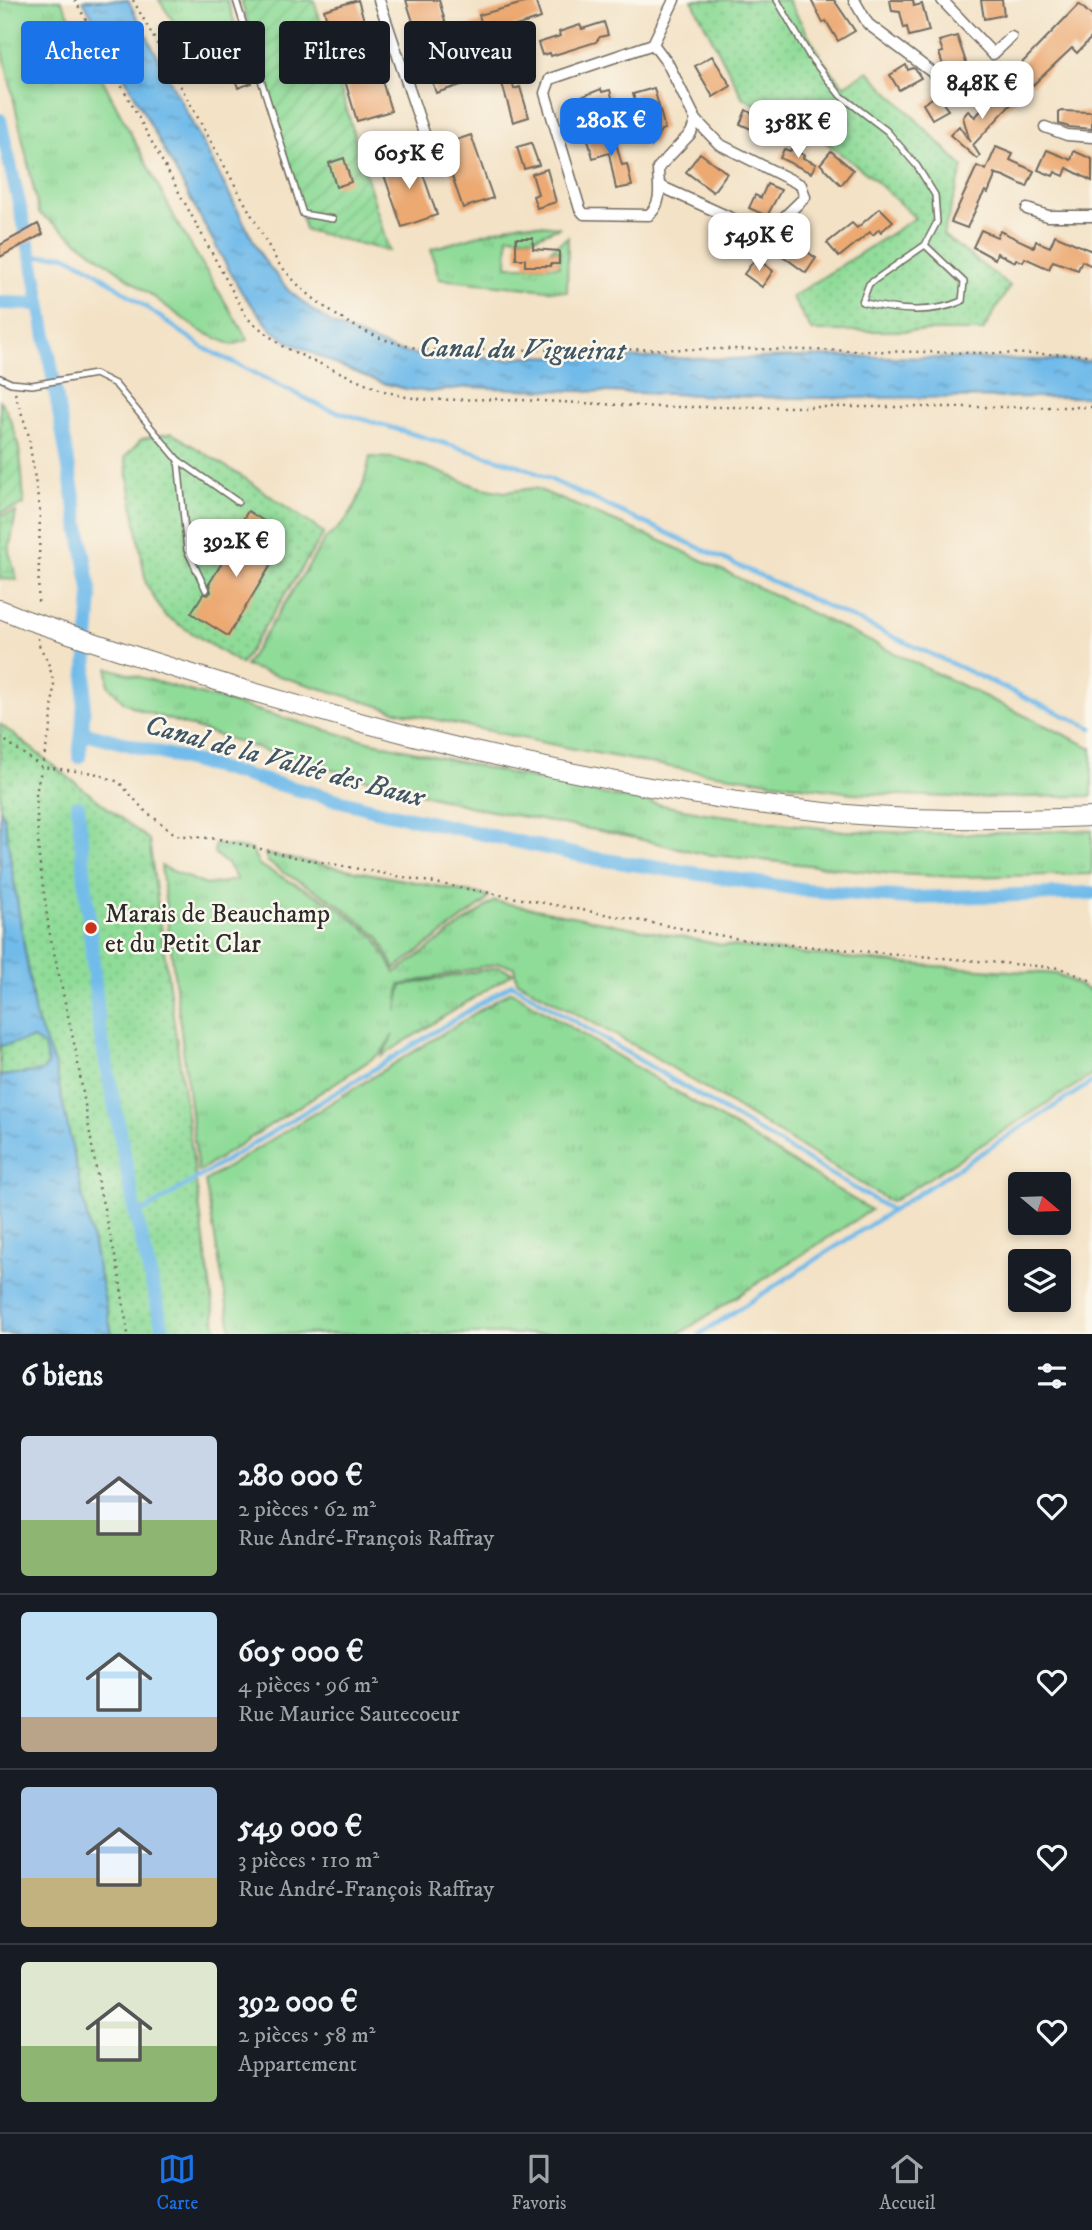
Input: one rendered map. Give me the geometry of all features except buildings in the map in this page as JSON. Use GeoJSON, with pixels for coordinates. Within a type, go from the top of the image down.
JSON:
{"type":"FeatureCollection","features":[{"type":"Feature","properties":{"kind":"main road"},"geometry":{"type":"LineString","coordinates":[[0,609],[148,660],[343,719],[488,755],[655,788],[765,805],[859,815],[1011,820],[1092,817]]}},
{"type":"Feature","properties":{"kind":"street"},"geometry":{"type":"LineString","coordinates":[[379,0],[427,142],[383,154]]}},
{"type":"Feature","properties":{"kind":"street"},"geometry":{"type":"LineString","coordinates":[[674,0],[653,44],[550,79],[545,93],[580,209],[584,214],[649,215],[657,207],[660,186],[658,168],[691,133],[695,120]]}},
{"type":"Feature","properties":{"kind":"street"},"geometry":{"type":"LineString","coordinates":[[853,0],[868,24],[957,91]]}},
{"type":"Feature","properties":{"kind":"street"},"geometry":{"type":"LineString","coordinates":[[942,0],[993,54],[1010,37]]}},
{"type":"Feature","properties":{"kind":"street"},"geometry":{"type":"LineString","coordinates":[[653,44],[668,64],[695,120],[719,145],[801,185],[805,197],[771,230],[764,233],[660,186]]}},
{"type":"Feature","properties":{"kind":"street"},"geometry":{"type":"LineString","coordinates":[[1045,127],[1067,135],[1092,137]]}},
{"type":"Feature","properties":{"kind":"street"},"geometry":{"type":"LineString","coordinates":[[1027,209],[1048,216],[1092,216]]}},
{"type":"Feature","properties":{"kind":"lane"},"geometry":{"type":"LineString","coordinates":[[236,0],[303,214],[333,219]]}},
{"type":"Feature","properties":{"kind":"lane"},"geometry":{"type":"LineString","coordinates":[[777,0],[810,57],[839,95],[887,131],[917,166],[935,195],[937,222],[925,245],[869,284],[862,302],[890,309],[943,309],[962,301],[964,282],[925,245]]}},
{"type":"Feature","properties":{"kind":"lane"},"geometry":{"type":"LineString","coordinates":[[0,378],[11,383],[32,385],[95,374],[115,383],[178,460],[238,502]]}},
{"type":"Feature","properties":{"kind":"lane"},"geometry":{"type":"LineString","coordinates":[[178,460],[187,550],[206,590]]}},
{"type":"Feature","properties":{"kind":"path"},"geometry":{"type":"LineString","coordinates":[[75,0],[247,318],[282,346],[384,391],[428,400],[503,399],[659,407],[1092,408]]}},
{"type":"Feature","properties":{"kind":"path"},"geometry":{"type":"LineString","coordinates":[[133,0],[278,263],[305,292],[359,327],[407,348],[755,349],[1092,355]]}},
{"type":"Feature","properties":{"kind":"path"},"geometry":{"type":"LineString","coordinates":[[11,383],[28,433],[40,512],[38,591],[34,622],[38,643],[48,662],[54,683],[51,726],[36,793],[37,831],[49,930],[76,1052],[99,1187],[119,1273],[128,1334]]}},
{"type":"Feature","properties":{"kind":"path"},"geometry":{"type":"LineString","coordinates":[[0,737],[42,767],[94,773],[119,782],[144,810],[176,835],[219,839],[294,857],[756,942],[1060,968],[1092,981]]}},
{"type":"Feature","properties":{"kind":"green space"},"geometry":{"type":"Polygon","coordinates":[[[0,0],[61,0],[72,21],[21,21],[21,84],[105,84],[178,224],[248,340],[232,345],[200,331],[39,213],[0,38],[0,0]]]}},
{"type":"Feature","properties":{"kind":"green space"},"geometry":{"type":"Polygon","coordinates":[[[159,0],[227,0],[234,21],[173,21],[159,0]]]}},
{"type":"Feature","properties":{"kind":"green space"},"geometry":{"type":"Polygon","coordinates":[[[241,0],[314,0],[320,21],[279,21],[279,84],[339,84],[389,251],[305,230],[265,82],[265,21],[247,21],[241,0]]]}},
{"type":"Feature","properties":{"kind":"green space"},"geometry":{"type":"Polygon","coordinates":[[[692,0],[788,0],[824,62],[844,86],[868,71],[963,167],[943,235],[1010,286],[983,331],[812,331],[792,297],[915,218],[874,179],[812,132],[743,98],[692,0]]]}},
{"type":"Feature","properties":{"kind":"green space"},"geometry":{"type":"Polygon","coordinates":[[[521,223],[560,227],[533,238],[508,236],[507,266],[559,266],[560,250],[550,250],[568,237],[567,292],[439,279],[431,249],[521,223]]]}},
{"type":"Feature","properties":{"kind":"green space"},"geometry":{"type":"Polygon","coordinates":[[[0,400],[16,437],[24,505],[0,513],[0,400]]]}},
{"type":"Feature","properties":{"kind":"green space"},"geometry":{"type":"Polygon","coordinates":[[[172,433],[246,479],[324,533],[241,664],[164,615],[146,584],[125,457],[142,439],[172,433]]]}},
{"type":"Feature","properties":{"kind":"green space"},"geometry":{"type":"Polygon","coordinates":[[[370,457],[392,458],[426,467],[478,487],[504,492],[535,488],[668,544],[1092,748],[1092,796],[972,798],[852,793],[681,769],[396,711],[245,666],[326,538],[345,522],[357,502],[370,457]]]}},
{"type":"Feature","properties":{"kind":"green space"},"geometry":{"type":"Polygon","coordinates":[[[16,512],[9,552],[17,580],[0,579],[0,516],[16,512]]]}},
{"type":"Feature","properties":{"kind":"green space"},"geometry":{"type":"Polygon","coordinates":[[[108,668],[347,736],[586,791],[705,813],[844,831],[958,834],[1092,830],[1092,874],[961,877],[893,874],[704,854],[621,835],[476,808],[291,759],[140,710],[124,702],[108,685],[108,668]]]}},
{"type":"Feature","properties":{"kind":"green space","name":"Marais de Beauchamp et du Petit Clar"},"geometry":{"type":"Polygon","coordinates":[[[0,724],[149,840],[217,1334],[0,1334],[0,724]]]}},
{"type":"Feature","properties":{"kind":"green space"},"geometry":{"type":"Polygon","coordinates":[[[215,844],[252,850],[259,865],[335,905],[375,937],[395,973],[494,901],[722,945],[904,964],[1057,974],[1092,992],[1092,1075],[891,1202],[648,1053],[517,981],[514,967],[499,963],[400,985],[397,1011],[401,986],[499,967],[513,973],[382,1056],[393,1035],[381,1053],[198,1172],[161,866],[206,885],[237,880],[228,865],[214,853],[215,844]]]}},
{"type":"Feature","properties":{"kind":"green space"},"geometry":{"type":"Polygon","coordinates":[[[265,854],[489,896],[484,903],[395,969],[378,936],[337,903],[268,862],[265,854]]]}},
{"type":"Feature","properties":{"kind":"green space"},"geometry":{"type":"Polygon","coordinates":[[[511,991],[871,1210],[679,1334],[232,1334],[205,1181],[511,991]]]}},
{"type":"Feature","properties":{"kind":"water"},"geometry":{"type":"Polygon","coordinates":[[[83,0],[128,0],[139,21],[94,21],[83,0]]]}},
{"type":"Feature","properties":{"kind":"water"},"geometry":{"type":"Polygon","coordinates":[[[144,31],[158,58],[158,84],[172,84],[263,259],[288,290],[311,309],[336,326],[394,350],[418,355],[509,360],[525,356],[728,359],[832,356],[1092,361],[1092,397],[790,398],[468,387],[430,392],[406,389],[382,383],[342,367],[289,342],[272,330],[242,293],[128,84],[144,84],[144,31]]]}},
{"type":"Feature","properties":{"kind":"water"},"geometry":{"type":"Polygon","coordinates":[[[0,808],[4,817],[35,1015],[55,1066],[112,1334],[0,1334],[0,1076],[42,1071],[48,1065],[44,1046],[33,1039],[0,1046],[0,808]]]}},
{"type":"Feature","properties":{"kind":"waterway","name":"Canal de la Vallée des Baux"},"geometry":{"type":"LineString","coordinates":[[0,120],[35,274],[91,595],[82,732],[383,812],[592,858],[806,890],[909,898],[1092,893]]}},
{"type":"Feature","properties":{"kind":"waterway"},"geometry":{"type":"LineString","coordinates":[[31,257],[64,255],[89,267],[204,348],[325,408],[521,466],[1092,728]]}},
{"type":"Feature","properties":{"kind":"waterway"},"geometry":{"type":"LineString","coordinates":[[0,303],[40,304]]}},
{"type":"Feature","properties":{"kind":"waterway"},"geometry":{"type":"LineString","coordinates":[[79,757],[82,732]]}},
{"type":"Feature","properties":{"kind":"waterway"},"geometry":{"type":"LineString","coordinates":[[78,806],[99,1026],[136,1216],[164,1334]]}},
{"type":"Feature","properties":{"kind":"waterway"},"geometry":{"type":"LineString","coordinates":[[136,1216],[512,984],[891,1210]]}},
{"type":"Feature","properties":{"kind":"waterway"},"geometry":{"type":"LineString","coordinates":[[700,1334],[1092,1082]]}},
{"type":"Feature","properties":{"kind":"place","name":"Marais de Beauchamp et du Petit Clar"},"geometry":{"type":"Point","coordinates":[91,928]}},
{"type":"Feature","properties":{"kind":"water label","name":"Canal du Vigueirat"},"geometry":{"type":"Point","coordinates":[522,348]}}]}
